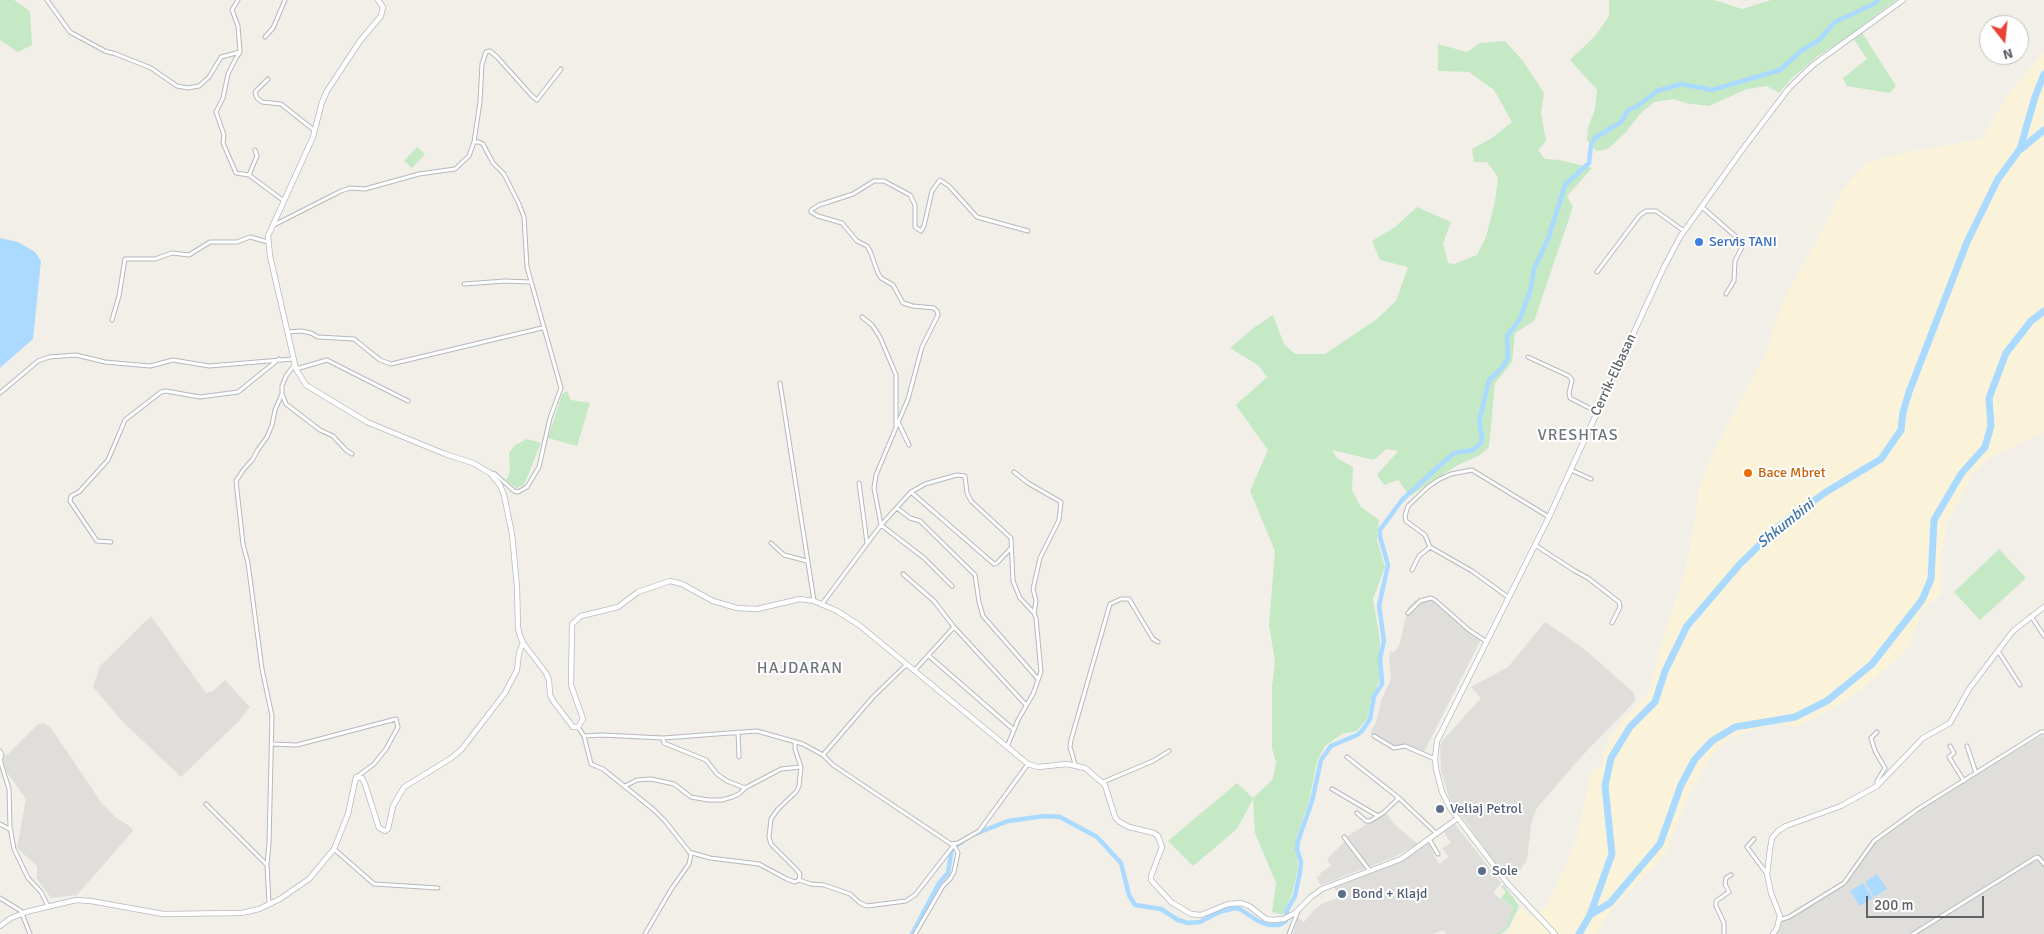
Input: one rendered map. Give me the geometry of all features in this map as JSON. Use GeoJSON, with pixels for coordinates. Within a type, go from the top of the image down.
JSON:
{"type":"FeatureCollection","features":[{"type":"Feature","properties":{"kind":"main road"},"geometry":{"type":"LineString","coordinates":[[378,0],[383,7],[381,16],[364,36],[327,91],[322,102],[316,131],[271,226],[268,242],[295,364],[306,385],[367,422],[445,454],[474,463],[490,473],[504,494],[509,514],[517,587],[518,628],[523,643],[546,673],[549,680],[550,695],[573,727],[578,727],[582,719],[570,685],[572,624],[578,618],[618,607],[638,592],[670,581],[682,584],[713,601],[737,608],[757,609],[795,599],[822,605],[859,625],[1006,748],[1028,764],[1038,767],[1075,764],[1085,768],[1103,782],[1118,821],[1129,827],[1154,833],[1158,836],[1162,847],[1151,880],[1162,894],[1182,910],[1201,915],[1228,904],[1241,903],[1249,906],[1266,919],[1286,918],[1322,889],[1401,859],[1458,818]]}},
{"type":"Feature","properties":{"kind":"main road","name":"Cerrik-Elbasan"},"geometry":{"type":"LineString","coordinates":[[1555,934],[1508,884],[1458,818],[1442,792],[1435,759],[1437,741],[1549,517],[1663,270],[1684,231],[1782,96],[1798,78],[1903,0]]}},
{"type":"Feature","properties":{"kind":"main road"},"geometry":{"type":"LineString","coordinates":[[1773,934],[1780,920],[1779,912],[1771,894],[1767,874],[1772,838],[1786,826],[1841,806],[1877,786],[1923,738],[1950,722],[1969,689],[2013,631],[2044,607]]}},
{"type":"Feature","properties":{"kind":"main road"},"geometry":{"type":"LineString","coordinates":[[0,926],[21,914],[67,901],[91,901],[163,914],[242,913],[269,905],[309,879],[327,860],[334,849],[348,814],[354,778],[358,776],[362,778],[365,784],[379,828],[385,831],[388,829],[393,806],[404,787],[450,759],[461,750],[505,693],[518,670],[519,654],[523,643]]}},
{"type":"Feature","properties":{"kind":"street"},"geometry":{"type":"LineString","coordinates":[[47,0],[70,32],[106,52],[151,68],[177,86],[188,88],[199,86],[209,77],[221,57],[240,52]]}},
{"type":"Feature","properties":{"kind":"street"},"geometry":{"type":"LineString","coordinates":[[238,0],[232,10],[238,26],[240,52],[228,74],[223,98],[216,112],[224,134],[223,143],[236,173],[249,175],[284,201]]}},
{"type":"Feature","properties":{"kind":"street"},"geometry":{"type":"LineString","coordinates":[[265,37],[273,28],[285,0]]}},
{"type":"Feature","properties":{"kind":"street"},"geometry":{"type":"LineString","coordinates":[[271,226],[281,223],[340,191],[350,188],[365,189],[419,174],[455,169],[469,156],[474,142],[480,102],[482,64],[486,52],[490,51],[497,56],[532,96],[538,100],[561,69]]}},
{"type":"Feature","properties":{"kind":"street"},"geometry":{"type":"LineString","coordinates":[[268,79],[255,92],[257,98],[262,102],[281,104],[316,131]]}},
{"type":"Feature","properties":{"kind":"street"},"geometry":{"type":"LineString","coordinates":[[474,142],[482,144],[493,162],[504,174],[519,204],[524,224],[530,282],[561,388],[550,418],[539,467],[527,487],[518,492],[509,487],[496,474],[490,473]]}},
{"type":"Feature","properties":{"kind":"street"},"geometry":{"type":"LineString","coordinates":[[249,175],[257,156],[256,150]]}},
{"type":"Feature","properties":{"kind":"street"},"geometry":{"type":"LineString","coordinates":[[952,586],[924,558],[881,526],[875,497],[876,475],[908,399],[922,347],[938,315],[937,311],[929,307],[912,306],[903,303],[893,286],[881,278],[867,246],[857,241],[842,223],[818,216],[811,212],[811,210],[819,205],[853,194],[874,181],[884,181],[910,195],[915,204],[915,227],[921,231],[924,226],[932,191],[940,180],[953,190],[977,217],[1028,231]]}},
{"type":"Feature","properties":{"kind":"street"},"geometry":{"type":"LineString","coordinates":[[1701,206],[1742,242],[1742,247],[1735,261],[1734,281],[1726,294]]}},
{"type":"Feature","properties":{"kind":"street"},"geometry":{"type":"LineString","coordinates":[[1597,272],[1640,215],[1646,210],[1656,211],[1684,231]]}},
{"type":"Feature","properties":{"kind":"street"},"geometry":{"type":"LineString","coordinates":[[112,320],[126,259],[155,260],[172,253],[189,255],[210,242],[237,242],[250,237],[268,242]]}},
{"type":"Feature","properties":{"kind":"street"},"geometry":{"type":"LineString","coordinates":[[464,284],[506,281],[530,282]]}},
{"type":"Feature","properties":{"kind":"street"},"geometry":{"type":"LineString","coordinates":[[862,317],[872,324],[880,337],[896,375],[896,428]]}},
{"type":"Feature","properties":{"kind":"street"},"geometry":{"type":"LineString","coordinates":[[287,332],[301,331],[318,337],[354,339],[380,360],[391,364],[542,328]]}},
{"type":"Feature","properties":{"kind":"street"},"geometry":{"type":"LineString","coordinates":[[0,393],[38,361],[48,357],[76,355],[105,362],[150,366],[173,360],[209,366],[279,360],[295,364],[327,360],[408,401]]}},
{"type":"Feature","properties":{"kind":"street"},"geometry":{"type":"LineString","coordinates":[[1528,357],[1569,376],[1572,380],[1568,393],[1570,398],[1598,413]]}},
{"type":"Feature","properties":{"kind":"street"},"geometry":{"type":"LineString","coordinates":[[110,542],[97,541],[70,501],[71,496],[79,492],[108,460],[125,420],[161,392],[166,391],[200,397],[238,392],[279,360]]}},
{"type":"Feature","properties":{"kind":"street"},"geometry":{"type":"LineString","coordinates":[[269,905],[267,864],[273,744],[272,716],[262,669],[248,563],[243,544],[236,480],[253,459],[256,451],[267,437],[282,394],[286,376],[295,364]]}},
{"type":"Feature","properties":{"kind":"street"},"geometry":{"type":"LineString","coordinates":[[780,383],[814,602]]}},
{"type":"Feature","properties":{"kind":"street"},"geometry":{"type":"LineString","coordinates":[[282,394],[290,407],[320,430],[333,436],[352,454]]}},
{"type":"Feature","properties":{"kind":"street"},"geometry":{"type":"LineString","coordinates":[[899,423],[909,445]]}},
{"type":"Feature","properties":{"kind":"street"},"geometry":{"type":"LineString","coordinates":[[1508,597],[1466,567],[1430,547],[1425,535],[1406,521],[1408,506],[1438,480],[1456,473],[1472,470],[1549,517]]}},
{"type":"Feature","properties":{"kind":"street"},"geometry":{"type":"LineString","coordinates":[[1571,470],[1591,479]]}},
{"type":"Feature","properties":{"kind":"street"},"geometry":{"type":"LineString","coordinates":[[1006,748],[1033,694],[1041,672],[1034,613],[1036,601],[1033,589],[1040,558],[1059,520],[1061,502],[1028,483],[1014,472]]}},
{"type":"Feature","properties":{"kind":"street"},"geometry":{"type":"LineString","coordinates":[[822,605],[881,526],[911,492],[930,482],[964,476],[967,493],[972,501],[1011,538],[1013,582],[1026,605],[1034,613]]}},
{"type":"Feature","properties":{"kind":"street"},"geometry":{"type":"LineString","coordinates":[[859,483],[864,533],[867,544]]}},
{"type":"Feature","properties":{"kind":"street"},"geometry":{"type":"LineString","coordinates":[[911,492],[994,564],[997,564],[1012,547]]}},
{"type":"Feature","properties":{"kind":"street"},"geometry":{"type":"LineString","coordinates":[[897,508],[910,518],[920,522],[975,575],[983,616],[1038,680]]}},
{"type":"Feature","properties":{"kind":"street"},"geometry":{"type":"LineString","coordinates":[[771,543],[784,555],[807,561]]}},
{"type":"Feature","properties":{"kind":"street"},"geometry":{"type":"LineString","coordinates":[[1534,545],[1588,578],[1619,602],[1620,607],[1612,623]]}},
{"type":"Feature","properties":{"kind":"street"},"geometry":{"type":"LineString","coordinates":[[1412,570],[1419,556],[1430,547]]}},
{"type":"Feature","properties":{"kind":"street"},"geometry":{"type":"LineString","coordinates":[[904,574],[934,601],[954,627],[1026,705]]}},
{"type":"Feature","properties":{"kind":"street"},"geometry":{"type":"LineString","coordinates":[[1408,613],[1420,601],[1431,598],[1469,630],[1487,642]]}},
{"type":"Feature","properties":{"kind":"street"},"geometry":{"type":"LineString","coordinates":[[1075,764],[1070,743],[1110,604],[1121,599],[1129,599],[1153,639],[1158,642]]}},
{"type":"Feature","properties":{"kind":"street"},"geometry":{"type":"LineString","coordinates":[[2031,616],[2044,636]]}},
{"type":"Feature","properties":{"kind":"street"},"geometry":{"type":"LineString","coordinates":[[914,671],[954,627]]}},
{"type":"Feature","properties":{"kind":"street"},"geometry":{"type":"LineString","coordinates":[[1998,651],[2020,685]]}},
{"type":"Feature","properties":{"kind":"street"},"geometry":{"type":"LineString","coordinates":[[929,656],[1014,730]]}},
{"type":"Feature","properties":{"kind":"street"},"geometry":{"type":"LineString","coordinates":[[824,755],[873,697],[906,665]]}},
{"type":"Feature","properties":{"kind":"street"},"geometry":{"type":"LineString","coordinates":[[273,744],[297,745],[396,719],[398,727],[386,749],[374,764],[358,776]]}},
{"type":"Feature","properties":{"kind":"street"},"geometry":{"type":"LineString","coordinates":[[578,727],[584,736],[594,767],[603,769],[665,821],[691,857],[645,934]]}},
{"type":"Feature","properties":{"kind":"street"},"geometry":{"type":"LineString","coordinates":[[584,736],[663,738],[738,732],[766,733],[795,742],[824,755],[833,765],[955,846]]}},
{"type":"Feature","properties":{"kind":"street"},"geometry":{"type":"LineString","coordinates":[[738,732],[740,757]]}},
{"type":"Feature","properties":{"kind":"street"},"geometry":{"type":"LineString","coordinates":[[1877,786],[1877,781],[1885,768],[1875,752],[1871,738],[1878,732]]}},
{"type":"Feature","properties":{"kind":"street"},"geometry":{"type":"LineString","coordinates":[[1780,920],[1789,917],[1844,882],[1871,843],[1918,809],[2041,732],[2044,732]]}},
{"type":"Feature","properties":{"kind":"street"},"geometry":{"type":"LineString","coordinates":[[1374,736],[1394,748],[1405,746],[1435,759]]}},
{"type":"Feature","properties":{"kind":"street"},"geometry":{"type":"LineString","coordinates":[[663,738],[664,742],[669,745],[706,760],[717,774],[727,781],[745,788]]}},
{"type":"Feature","properties":{"kind":"street"},"geometry":{"type":"LineString","coordinates":[[795,742],[795,749],[801,767],[799,786],[796,792],[778,809],[771,819],[768,837],[771,844],[800,874],[799,880]]}},
{"type":"Feature","properties":{"kind":"street"},"geometry":{"type":"LineString","coordinates":[[1950,746],[1954,754],[1949,757],[1964,781]]}},
{"type":"Feature","properties":{"kind":"street"},"geometry":{"type":"LineString","coordinates":[[1967,746],[1976,773]]}},
{"type":"Feature","properties":{"kind":"street"},"geometry":{"type":"LineString","coordinates":[[0,751],[2,755],[0,760],[9,789],[14,849],[31,882],[41,892],[48,906]]}},
{"type":"Feature","properties":{"kind":"street"},"geometry":{"type":"LineString","coordinates":[[1103,782],[1152,761],[1169,751]]}},
{"type":"Feature","properties":{"kind":"street"},"geometry":{"type":"LineString","coordinates":[[1347,757],[1399,798],[1436,834]]}},
{"type":"Feature","properties":{"kind":"street"},"geometry":{"type":"LineString","coordinates":[[689,852],[710,858],[759,864],[795,882],[799,880],[811,884],[824,885],[850,894],[860,903],[867,906],[906,901],[915,895],[955,846],[979,832],[1028,764]]}},
{"type":"Feature","properties":{"kind":"street"},"geometry":{"type":"LineString","coordinates":[[625,786],[638,780],[651,779],[674,784],[691,797],[722,800],[739,794],[745,788],[781,769],[801,767]]}},
{"type":"Feature","properties":{"kind":"street"},"geometry":{"type":"LineString","coordinates":[[1332,789],[1378,816]]}},
{"type":"Feature","properties":{"kind":"street"},"geometry":{"type":"LineString","coordinates":[[1357,813],[1367,821],[1378,816],[1399,798]]}},
{"type":"Feature","properties":{"kind":"street"},"geometry":{"type":"LineString","coordinates":[[206,804],[267,864]]}},
{"type":"Feature","properties":{"kind":"street"},"geometry":{"type":"LineString","coordinates":[[0,824],[11,830]]}},
{"type":"Feature","properties":{"kind":"street"},"geometry":{"type":"LineString","coordinates":[[1344,837],[1370,871]]}},
{"type":"Feature","properties":{"kind":"street"},"geometry":{"type":"LineString","coordinates":[[1429,839],[1438,854]]}},
{"type":"Feature","properties":{"kind":"street"},"geometry":{"type":"LineString","coordinates":[[1754,840],[1747,847],[1767,874]]}},
{"type":"Feature","properties":{"kind":"street"},"geometry":{"type":"LineString","coordinates":[[915,934],[943,886],[954,872],[955,846]]}},
{"type":"Feature","properties":{"kind":"street"},"geometry":{"type":"LineString","coordinates":[[334,849],[374,884],[438,888]]}},
{"type":"Feature","properties":{"kind":"street"},"geometry":{"type":"LineString","coordinates":[[1914,934],[2035,858],[2038,857],[2044,864]]}},
{"type":"Feature","properties":{"kind":"street"},"geometry":{"type":"LineString","coordinates":[[1724,934],[1724,923],[1716,906],[1716,901],[1728,892],[1725,884],[1726,878],[1731,875]]}},
{"type":"Feature","properties":{"kind":"street"},"geometry":{"type":"LineString","coordinates":[[0,898],[19,910],[30,934]]}},
{"type":"Feature","properties":{"kind":"street"},"geometry":{"type":"LineString","coordinates":[[1289,934],[1298,910]]}},
{"type":"Feature","properties":{"kind":"shaded area"},"geometry":{"type":"Polygon","coordinates":[[[1423,598],[1434,600],[1481,639],[1422,756],[1408,749],[1395,749],[1370,733],[1376,722],[1381,701],[1391,679],[1390,651],[1394,652],[1400,643],[1408,607],[1416,600],[1423,598]]]}},
{"type":"Feature","properties":{"kind":"shaded area"},"geometry":{"type":"Polygon","coordinates":[[[151,616],[206,693],[213,691],[225,680],[250,707],[239,721],[181,777],[123,722],[93,687],[100,666],[151,616]]]}},
{"type":"Feature","properties":{"kind":"shaded area"},"geometry":{"type":"Polygon","coordinates":[[[1545,622],[1583,648],[1634,693],[1635,701],[1581,757],[1537,808],[1531,824],[1527,860],[1520,870],[1508,873],[1497,866],[1449,798],[1441,771],[1440,747],[1442,741],[1481,698],[1471,687],[1508,667],[1545,622]]]}},
{"type":"Feature","properties":{"kind":"shaded area"},"geometry":{"type":"Polygon","coordinates":[[[44,723],[51,728],[101,802],[115,817],[131,827],[133,831],[77,895],[51,898],[37,879],[37,866],[17,848],[26,799],[6,771],[3,759],[38,724],[44,723]]]}},
{"type":"Feature","properties":{"kind":"shaded area"},"geometry":{"type":"Polygon","coordinates":[[[2042,735],[2044,737],[2044,934],[1776,934],[1780,923],[1843,884],[1870,844],[1918,813],[1917,811],[2042,735]]]}},
{"type":"Feature","properties":{"kind":"shaded area"},"geometry":{"type":"Polygon","coordinates":[[[1386,812],[1393,823],[1418,844],[1392,858],[1321,885],[1316,878],[1331,866],[1327,859],[1344,842],[1346,837],[1386,812]]]}},
{"type":"Feature","properties":{"kind":"shaded area"},"geometry":{"type":"Polygon","coordinates":[[[1455,824],[1501,883],[1493,893],[1513,908],[1506,927],[1496,934],[1446,934],[1444,930],[1432,934],[1293,934],[1298,918],[1304,922],[1323,903],[1338,898],[1334,886],[1399,861],[1428,842],[1439,864],[1449,857],[1442,848],[1451,843],[1444,832],[1455,824]]]}},
{"type":"Feature","properties":{"kind":"green space"},"geometry":{"type":"Polygon","coordinates":[[[0,0],[14,0],[30,11],[32,45],[18,52],[0,40],[0,0]]]}},
{"type":"Feature","properties":{"kind":"green space"},"geometry":{"type":"Polygon","coordinates":[[[1609,0],[1714,0],[1742,9],[1771,0],[1897,0],[1859,28],[1896,86],[1890,93],[1847,86],[1843,78],[1867,59],[1851,35],[1818,56],[1792,78],[1779,93],[1767,86],[1747,89],[1709,106],[1685,103],[1674,99],[1654,102],[1640,114],[1626,132],[1608,149],[1596,151],[1587,140],[1588,128],[1595,109],[1597,90],[1570,60],[1595,36],[1609,16],[1609,0]]]}},
{"type":"Feature","properties":{"kind":"green space"},"geometry":{"type":"Polygon","coordinates":[[[1505,41],[1523,61],[1544,93],[1541,113],[1546,141],[1538,150],[1545,159],[1560,160],[1592,168],[1567,196],[1573,207],[1534,321],[1515,333],[1512,362],[1495,383],[1489,447],[1480,455],[1456,466],[1410,496],[1398,480],[1384,485],[1377,475],[1398,451],[1386,449],[1374,460],[1332,450],[1337,458],[1353,467],[1352,490],[1361,507],[1379,520],[1377,540],[1385,567],[1373,599],[1380,640],[1379,682],[1371,700],[1367,719],[1357,731],[1342,734],[1325,746],[1317,761],[1309,801],[1296,839],[1298,868],[1292,894],[1283,915],[1272,912],[1276,883],[1255,833],[1253,799],[1237,829],[1193,866],[1168,841],[1237,783],[1253,798],[1273,779],[1276,762],[1272,748],[1272,687],[1275,661],[1269,625],[1275,551],[1250,491],[1268,450],[1236,405],[1267,377],[1258,365],[1230,348],[1273,315],[1284,344],[1295,354],[1325,354],[1377,319],[1396,301],[1408,267],[1380,260],[1372,241],[1395,227],[1417,207],[1451,222],[1443,243],[1448,263],[1454,264],[1477,255],[1486,237],[1495,202],[1498,177],[1487,162],[1474,162],[1472,149],[1492,138],[1512,122],[1494,90],[1469,72],[1438,71],[1438,44],[1467,52],[1480,43],[1505,41]]]}},
{"type":"Feature","properties":{"kind":"green space"},"geometry":{"type":"Polygon","coordinates":[[[417,147],[425,154],[412,168],[404,161],[417,147]]]}},
{"type":"Feature","properties":{"kind":"green space"},"geometry":{"type":"Polygon","coordinates":[[[567,391],[571,400],[590,403],[577,446],[548,438],[562,394],[567,391]]]}},
{"type":"Feature","properties":{"kind":"green space"},"geometry":{"type":"Polygon","coordinates":[[[527,439],[541,443],[524,485],[516,488],[506,480],[510,473],[509,453],[515,445],[527,439]]]}},
{"type":"Feature","properties":{"kind":"green space"},"geometry":{"type":"Polygon","coordinates":[[[1999,549],[2026,578],[1980,620],[1954,592],[1999,549]]]}},
{"type":"Feature","properties":{"kind":"green space"},"geometry":{"type":"Polygon","coordinates":[[[1504,885],[1519,906],[1509,927],[1501,934],[1496,934],[1506,927],[1513,908],[1501,898],[1506,892],[1501,887],[1504,885]]]}},
{"type":"Feature","properties":{"kind":"sand","name":"Shkumbini"},"geometry":{"type":"Polygon","coordinates":[[[2044,51],[2044,432],[1990,458],[1973,473],[1948,521],[1941,555],[1941,595],[1922,609],[1910,646],[1887,668],[1847,700],[1796,727],[1775,723],[1729,738],[1709,759],[1689,795],[1667,850],[1655,866],[1610,912],[1597,934],[1507,934],[1522,907],[1532,917],[1544,908],[1557,885],[1577,838],[1591,771],[1602,766],[1605,747],[1618,726],[1649,691],[1666,627],[1684,576],[1699,489],[1713,453],[1766,352],[1776,320],[1790,287],[1812,250],[1842,190],[1866,163],[1903,153],[1981,139],[2009,94],[2044,51]]]}},
{"type":"Feature","properties":{"kind":"water"},"geometry":{"type":"Polygon","coordinates":[[[0,238],[18,242],[35,252],[41,261],[33,339],[0,368],[0,238]]]}},
{"type":"Feature","properties":{"kind":"water"},"geometry":{"type":"Polygon","coordinates":[[[1877,874],[1887,889],[1874,897],[1865,882],[1877,874]]]}},
{"type":"Feature","properties":{"kind":"water"},"geometry":{"type":"Polygon","coordinates":[[[1863,883],[1873,898],[1860,906],[1850,891],[1863,883]]]}},
{"type":"Feature","properties":{"kind":"waterway"},"geometry":{"type":"LineString","coordinates":[[975,834],[1008,821],[1045,816],[1060,817],[1097,837],[1121,863],[1129,895],[1135,905],[1161,909],[1178,920],[1188,923],[1200,922],[1219,912],[1235,908],[1268,925],[1279,925],[1286,921],[1287,910],[1295,896],[1300,872],[1301,862],[1297,849],[1298,841],[1312,801],[1321,760],[1331,746],[1362,731],[1370,719],[1374,696],[1382,684],[1380,658],[1384,641],[1379,606],[1388,565],[1380,537],[1380,530],[1402,500],[1454,453],[1473,450],[1481,443],[1482,435],[1479,422],[1489,380],[1501,369],[1508,358],[1507,336],[1520,319],[1531,288],[1534,269],[1548,239],[1565,185],[1589,163],[1591,145],[1595,138],[1621,122],[1628,110],[1636,107],[1657,91],[1682,84],[1712,90],[1780,70],[1801,51],[1819,40],[1835,22],[1874,4],[1878,0]]}},
{"type":"Feature","properties":{"kind":"waterway","name":"Shkumbini"},"geometry":{"type":"LineString","coordinates":[[1579,934],[1590,915],[1612,854],[1605,786],[1611,758],[1630,727],[1655,702],[1665,671],[1687,626],[1740,564],[1779,526],[1826,492],[1881,459],[1901,430],[1903,412],[1909,392],[1967,242],[1998,179],[2020,149],[2035,97],[2044,74]]}},
{"type":"Feature","properties":{"kind":"waterway","name":"Shkumbini"},"geometry":{"type":"LineString","coordinates":[[2021,149],[2044,130]]}},
{"type":"Feature","properties":{"kind":"waterway","name":"Shkumbini"},"geometry":{"type":"LineString","coordinates":[[1590,915],[1610,903],[1660,844],[1681,785],[1695,759],[1712,741],[1735,727],[1795,717],[1827,701],[1872,664],[1922,600],[1931,579],[1934,520],[1961,474],[1985,447],[1991,426],[1989,398],[2006,353],[2031,321],[2044,311]]}},
{"type":"Feature","properties":{"kind":"waterway"},"geometry":{"type":"LineString","coordinates":[[912,934],[939,883],[948,873],[952,848],[962,842]]}},
{"type":"Feature","properties":{"kind":"place","name":"Servis TANI"},"geometry":{"type":"Point","coordinates":[1699,242]}},
{"type":"Feature","properties":{"kind":"place","name":"Bace Mbret"},"geometry":{"type":"Point","coordinates":[1748,473]}},
{"type":"Feature","properties":{"kind":"place","name":"Veliaj Petrol"},"geometry":{"type":"Point","coordinates":[1440,809]}},
{"type":"Feature","properties":{"kind":"place","name":"Sole"},"geometry":{"type":"Point","coordinates":[1482,871]}},
{"type":"Feature","properties":{"kind":"place","name":"Bond + Klajd"},"geometry":{"type":"Point","coordinates":[1342,894]}},
{"type":"Feature","properties":{"kind":"district","name":"VRESHTAS"},"geometry":{"type":"Point","coordinates":[1578,436]}},
{"type":"Feature","properties":{"kind":"district","name":"HAJDARAN"},"geometry":{"type":"Point","coordinates":[800,669]}}]}
